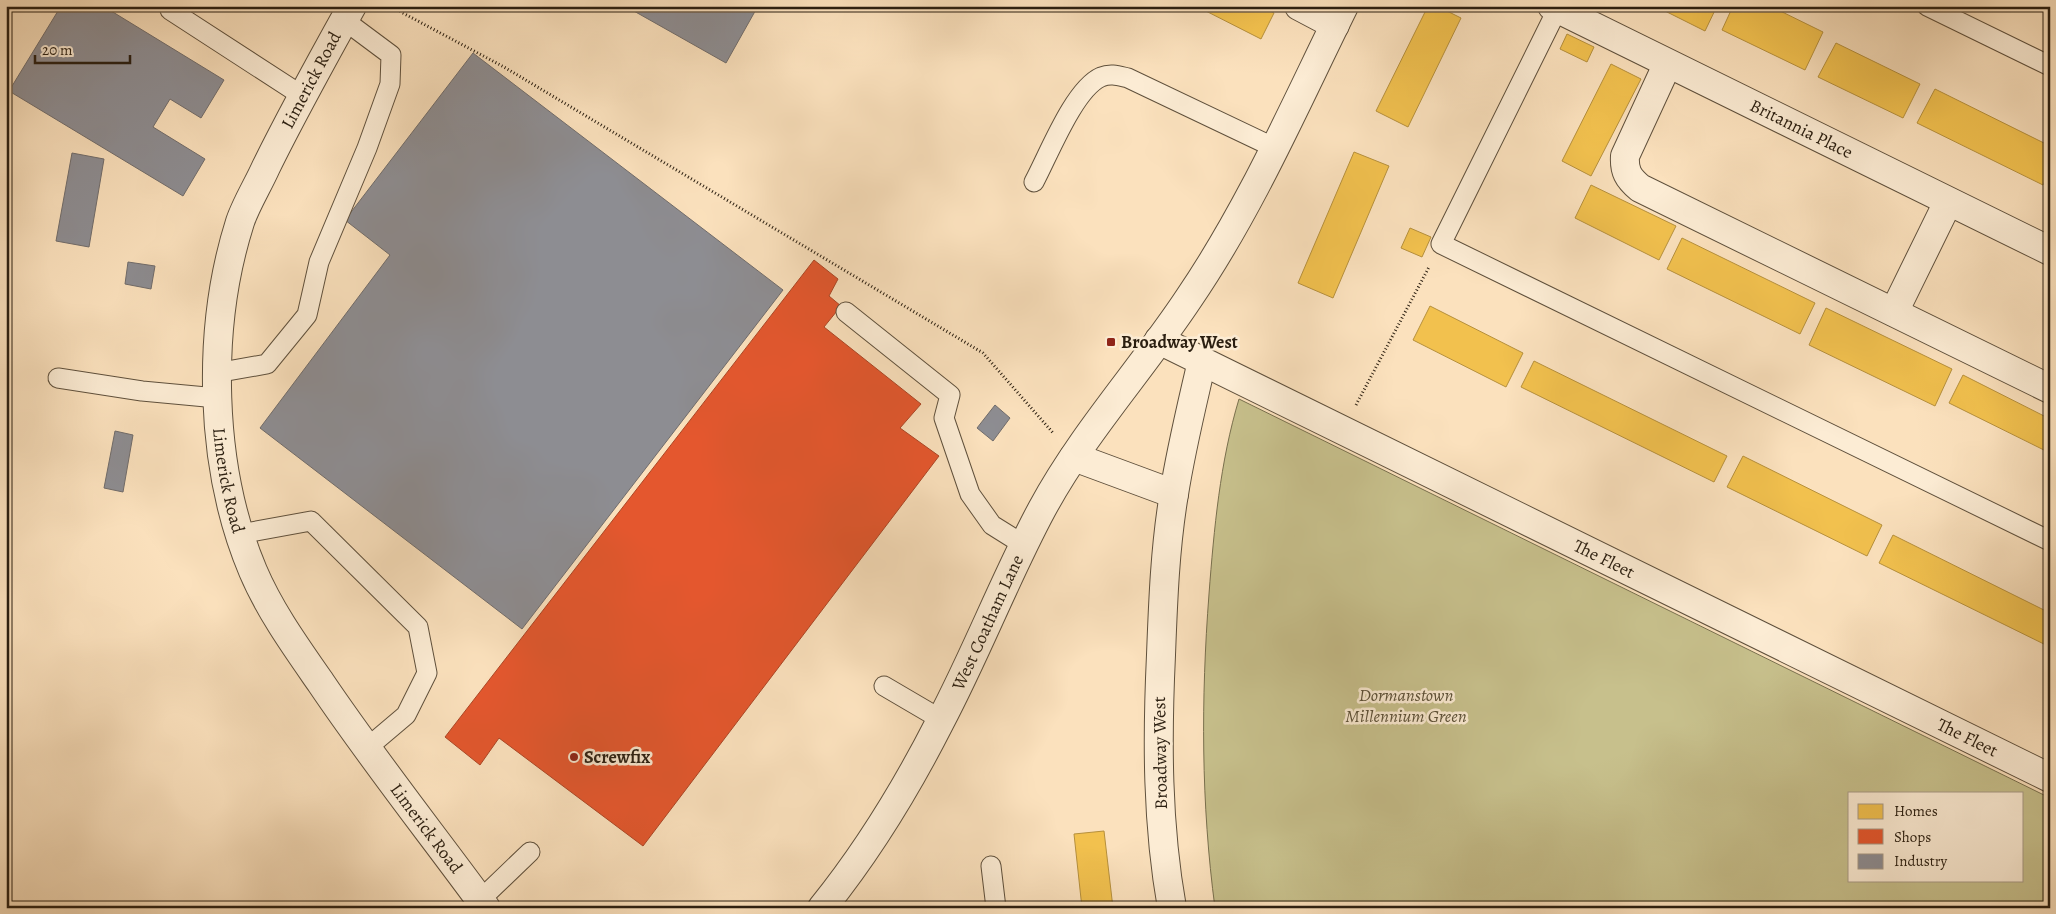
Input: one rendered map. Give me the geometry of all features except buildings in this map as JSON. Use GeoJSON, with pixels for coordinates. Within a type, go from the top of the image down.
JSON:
{"type":"FeatureCollection","features":[{"type":"Feature","properties":{"kind":"street"},"geometry":{"type":"LineString","coordinates":[[1159,340],[1214,259],[1275,148],[1339,16],[1299,6]]}},
{"type":"Feature","properties":{"kind":"street","name":"Britannia Place"},"geometry":{"type":"LineString","coordinates":[[1556,7],[1667,65],[2050,251]]}},
{"type":"Feature","properties":{"kind":"street","name":"Limerick Road"},"geometry":{"type":"LineString","coordinates":[[348,13],[301,95],[240,221],[221,307],[216,386],[228,487],[240,534],[252,570],[276,617],[367,748],[483,904]]}},
{"type":"Feature","properties":{"kind":"street"},"geometry":{"type":"LineString","coordinates":[[1667,65],[1625,156],[1624,168],[1630,180],[1640,188],[2050,389]]}},
{"type":"Feature","properties":{"kind":"street"},"geometry":{"type":"LineString","coordinates":[[1894,312],[1948,202]]}},
{"type":"Feature","properties":{"kind":"street","name":"West Coatham Lane"},"geometry":{"type":"LineString","coordinates":[[822,908],[873,838],[942,720],[1043,507],[1074,457],[1159,340]]}},
{"type":"Feature","properties":{"kind":"street","name":"The Fleet"},"geometry":{"type":"LineString","coordinates":[[1159,340],[1344,429],[2050,778]]}},
{"type":"Feature","properties":{"kind":"street","name":"Broadway West"},"geometry":{"type":"LineString","coordinates":[[1172,908],[1164,850],[1159,785],[1158,712],[1163,590],[1174,494],[1202,360]]}},
{"type":"Feature","properties":{"kind":"street"},"geometry":{"type":"LineString","coordinates":[[1074,457],[1174,494]]}},
{"type":"Feature","properties":{"kind":"lane"},"geometry":{"type":"LineString","coordinates":[[1928,6],[2050,66]]}},
{"type":"Feature","properties":{"kind":"lane"},"geometry":{"type":"LineString","coordinates":[[1556,7],[1441,244],[2050,542]]}},
{"type":"Feature","properties":{"kind":"lane"},"geometry":{"type":"LineString","coordinates":[[170,10],[301,95]]}},
{"type":"Feature","properties":{"kind":"lane"},"geometry":{"type":"LineString","coordinates":[[58,378],[142,391],[216,386],[266,364],[307,315],[319,262],[367,148],[390,84],[391,55],[348,13]]}},
{"type":"Feature","properties":{"kind":"lane"},"geometry":{"type":"LineString","coordinates":[[1034,182],[1082,92],[1102,77],[1112,74],[1128,78],[1275,148]]}},
{"type":"Feature","properties":{"kind":"lane"},"geometry":{"type":"LineString","coordinates":[[846,312],[950,395],[944,418],[970,494],[992,525],[1024,544]]}},
{"type":"Feature","properties":{"kind":"lane"},"geometry":{"type":"LineString","coordinates":[[240,534],[311,521],[418,627],[427,673],[406,715],[367,748]]}},
{"type":"Feature","properties":{"kind":"lane"},"geometry":{"type":"LineString","coordinates":[[884,686],[942,720]]}},
{"type":"Feature","properties":{"kind":"lane"},"geometry":{"type":"LineString","coordinates":[[483,904],[530,852]]}},
{"type":"Feature","properties":{"kind":"lane"},"geometry":{"type":"LineString","coordinates":[[991,866],[996,908]]}},
{"type":"Feature","properties":{"kind":"path"},"geometry":{"type":"LineString","coordinates":[[395,6],[400,12],[504,67],[983,353],[1074,457]]}},
{"type":"Feature","properties":{"kind":"path"},"geometry":{"type":"LineString","coordinates":[[1344,429],[1441,244]]}},
{"type":"Feature","properties":{"kind":"green space","name":"Dormanstown Millennium Green"},"geometry":{"type":"Polygon","coordinates":[[[1239,399],[2050,798],[2050,908],[1215,908],[1210,869],[1205,790],[1206,633],[1216,520],[1227,447],[1239,399]]]}},
{"type":"Feature","properties":{"kind":"place","name":"Broadway West"},"geometry":{"type":"Point","coordinates":[1111,342]}},
{"type":"Feature","properties":{"kind":"place","name":"Screwfix"},"geometry":{"type":"Point","coordinates":[574,757]}}]}
